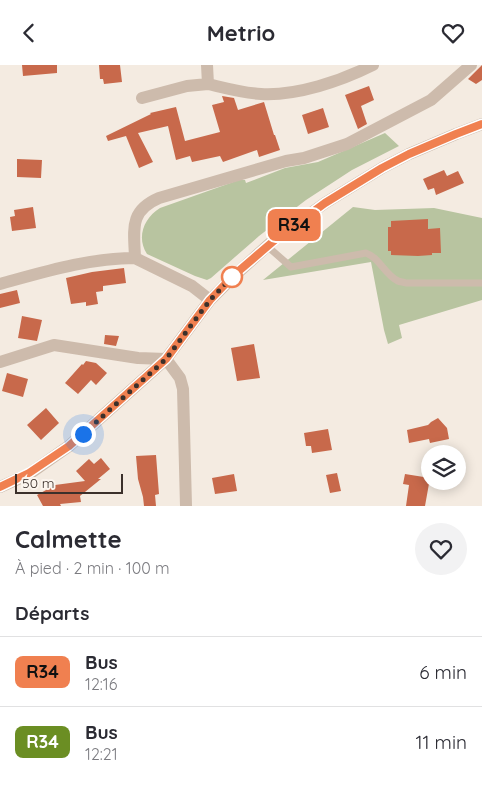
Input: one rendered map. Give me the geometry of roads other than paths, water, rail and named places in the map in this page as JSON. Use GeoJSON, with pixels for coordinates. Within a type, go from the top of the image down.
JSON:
{"type":"FeatureCollection","features":[{"type":"Feature","properties":{"kind":"street"},"geometry":{"type":"LineString","coordinates":[[207,65],[208,83]]}},
{"type":"Feature","properties":{"kind":"street"},"geometry":{"type":"LineString","coordinates":[[142,98],[187,86],[208,83],[262,94],[300,91],[352,75],[373,65]]}},
{"type":"Feature","properties":{"kind":"street"},"geometry":{"type":"LineString","coordinates":[[135,257],[135,223],[141,209],[147,204],[159,198],[286,161],[304,158],[347,144],[431,100],[472,65]]}},
{"type":"Feature","properties":{"kind":"street"},"geometry":{"type":"LineString","coordinates":[[0,487],[29,473],[69,446],[166,359],[210,300],[234,275],[267,246],[325,203],[382,168],[409,154],[482,124]]}},
{"type":"Feature","properties":{"kind":"street"},"geometry":{"type":"LineString","coordinates":[[0,284],[93,261],[135,257],[192,286],[210,300]]}},
{"type":"Feature","properties":{"kind":"street"},"geometry":{"type":"LineString","coordinates":[[0,362],[54,345],[138,358],[166,359]]}},
{"type":"Feature","properties":{"kind":"street"},"geometry":{"type":"LineString","coordinates":[[166,359],[180,378],[183,389],[186,506]]}},
{"type":"Feature","properties":{"kind":"lane"},"geometry":{"type":"LineString","coordinates":[[267,246],[291,267],[366,253],[372,255],[397,281],[406,283],[481,283]]}}]}
